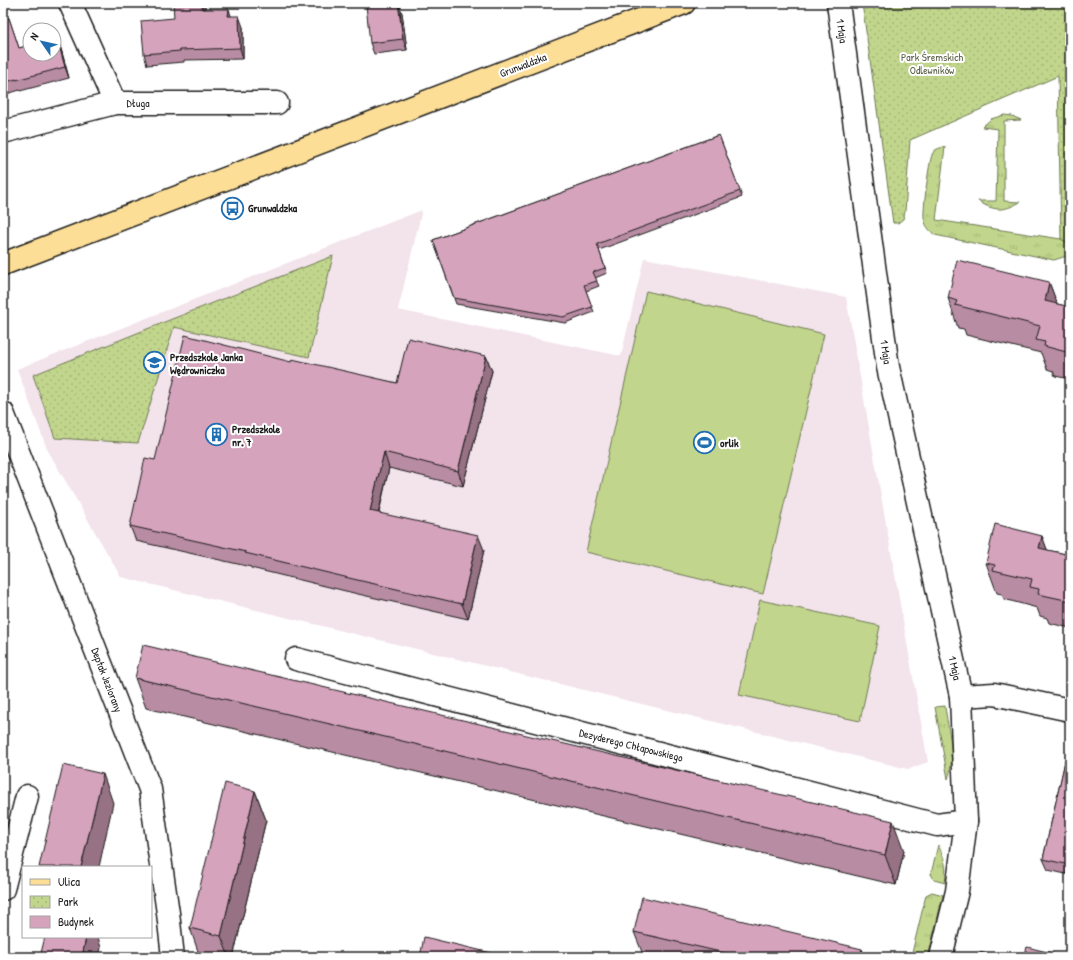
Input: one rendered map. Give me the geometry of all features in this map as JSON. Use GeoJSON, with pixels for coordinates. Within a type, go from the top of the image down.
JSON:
{"type":"FeatureCollection","features":[{"type":"Feature","properties":{"kind":"main road","name":"Grunwaldzka"},"geometry":{"type":"LineString","coordinates":[[3,264],[684,3]]}},
{"type":"Feature","properties":{"kind":"street"},"geometry":{"type":"LineString","coordinates":[[70,3],[115,103]]}},
{"type":"Feature","properties":{"kind":"street","name":"1 Maja"},"geometry":{"type":"LineString","coordinates":[[838,3],[888,367],[961,696],[966,821],[957,891],[941,957]]}},
{"type":"Feature","properties":{"kind":"street","name":"Długa"},"geometry":{"type":"LineString","coordinates":[[3,132],[115,103],[277,103]]}},
{"type":"Feature","properties":{"kind":"street","name":"Deptak Jeziorany"},"geometry":{"type":"LineString","coordinates":[[3,413],[150,789],[173,957]]}},
{"type":"Feature","properties":{"kind":"street","name":"Dezyderego Chłapowskiego"},"geometry":{"type":"LineString","coordinates":[[296,659],[937,825],[966,821]]}},
{"type":"Feature","properties":{"kind":"street","name":"1 Maja"},"geometry":{"type":"LineString","coordinates":[[961,696],[994,694],[1070,710]]}},
{"type":"Feature","properties":{"kind":"street"},"geometry":{"type":"LineString","coordinates":[[3,889],[27,796]]}},
{"type":"Feature","properties":{"kind":"shaded area"},"geometry":{"type":"Polygon","coordinates":[[[422,210],[398,310],[621,356],[644,258],[846,297],[928,762],[908,769],[121,577],[47,449],[17,369],[422,210]]]}},
{"type":"Feature","properties":{"kind":"green space","name":"Park Śremskich Odlewników"},"geometry":{"type":"Polygon","coordinates":[[[862,3],[1070,3],[1070,244],[1061,239],[1058,76],[910,140],[905,212],[903,219],[898,223],[893,223],[862,3]]]}},
{"type":"Feature","properties":{"kind":"green space"},"geometry":{"type":"Polygon","coordinates":[[[1004,115],[1012,116],[1021,120],[1004,121],[1004,201],[1020,202],[1004,209],[999,209],[989,207],[978,201],[996,201],[998,129],[982,127],[991,119],[1004,115]]]}},
{"type":"Feature","properties":{"kind":"green space"},"geometry":{"type":"Polygon","coordinates":[[[945,147],[936,220],[1061,239],[1070,244],[1070,255],[1054,260],[935,235],[926,225],[924,205],[933,153],[937,149],[945,147]]]}},
{"type":"Feature","properties":{"kind":"green space"},"geometry":{"type":"Polygon","coordinates":[[[333,256],[309,357],[174,327],[138,443],[55,438],[33,375],[333,256]]]}},
{"type":"Feature","properties":{"kind":"green space","name":"orlik"},"geometry":{"type":"Polygon","coordinates":[[[646,291],[824,334],[763,594],[586,552],[646,291]]]}},
{"type":"Feature","properties":{"kind":"green space"},"geometry":{"type":"Polygon","coordinates":[[[760,600],[880,626],[860,721],[739,695],[760,600]]]}},
{"type":"Feature","properties":{"kind":"green space"},"geometry":{"type":"Polygon","coordinates":[[[945,706],[951,752],[948,779],[935,707],[945,706]]]}},
{"type":"Feature","properties":{"kind":"green space"},"geometry":{"type":"Polygon","coordinates":[[[938,845],[945,863],[945,883],[934,880],[931,874],[938,845]]]}},
{"type":"Feature","properties":{"kind":"green space"},"geometry":{"type":"Polygon","coordinates":[[[932,892],[943,895],[928,957],[911,957],[926,895],[932,892]]]}},
{"type":"Feature","properties":{"kind":"building"},"geometry":{"type":"Polygon","coordinates":[[[173,3],[202,3],[202,9],[229,9],[228,16],[239,16],[240,48],[180,50],[144,54],[141,21],[174,18],[173,3]]]}},
{"type":"Feature","properties":{"kind":"building"},"geometry":{"type":"Polygon","coordinates":[[[398,3],[403,39],[370,43],[366,5],[398,3]]]}},
{"type":"Feature","properties":{"kind":"building"},"geometry":{"type":"Polygon","coordinates":[[[9,18],[19,48],[22,47],[22,62],[62,62],[62,56],[65,67],[3,83],[3,20],[9,18]]]}},
{"type":"Feature","properties":{"kind":"building"},"geometry":{"type":"Polygon","coordinates":[[[719,135],[740,191],[597,244],[605,268],[593,272],[597,281],[584,285],[592,307],[563,317],[454,298],[433,240],[719,135]]]}},
{"type":"Feature","properties":{"kind":"building"},"geometry":{"type":"Polygon","coordinates":[[[957,260],[1049,282],[1045,301],[1070,307],[1070,353],[1044,346],[1045,342],[1036,340],[1040,326],[955,305],[957,301],[948,298],[957,260]]]}},
{"type":"Feature","properties":{"kind":"building"},"geometry":{"type":"Polygon","coordinates":[[[185,335],[291,362],[292,359],[397,383],[408,338],[486,356],[458,471],[384,452],[370,511],[478,535],[462,604],[245,553],[246,552],[130,526],[145,458],[155,460],[185,335]]]}},
{"type":"Feature","properties":{"kind":"building"},"geometry":{"type":"Polygon","coordinates":[[[995,524],[1042,536],[1039,548],[1070,555],[1070,601],[1038,594],[1039,589],[1030,587],[1032,579],[993,570],[995,565],[986,563],[995,524]]]}},
{"type":"Feature","properties":{"kind":"building"},"geometry":{"type":"Polygon","coordinates":[[[143,645],[893,821],[885,855],[135,678],[143,645]]]}},
{"type":"Feature","properties":{"kind":"building"},"geometry":{"type":"Polygon","coordinates":[[[1070,739],[1070,865],[1043,859],[1070,739]]]}},
{"type":"Feature","properties":{"kind":"building"},"geometry":{"type":"Polygon","coordinates":[[[63,765],[103,774],[81,866],[39,866],[63,765]]]}},
{"type":"Feature","properties":{"kind":"building"},"geometry":{"type":"Polygon","coordinates":[[[225,783],[255,791],[221,936],[190,928],[225,783]]]}},
{"type":"Feature","properties":{"kind":"building"},"geometry":{"type":"Polygon","coordinates":[[[642,897],[862,949],[860,957],[742,957],[634,932],[642,897]]]}},
{"type":"Feature","properties":{"kind":"building"},"geometry":{"type":"Polygon","coordinates":[[[424,937],[508,957],[420,957],[424,937]]]}},
{"type":"Feature","properties":{"kind":"building"},"geometry":{"type":"Polygon","coordinates":[[[45,938],[86,938],[82,957],[40,957],[45,938]]]}},
{"type":"Feature","properties":{"kind":"building"},"geometry":{"type":"Polygon","coordinates":[[[1027,947],[1067,957],[1024,957],[1027,947]]]}},
{"type":"Feature","properties":{"kind":"building"},"geometry":{"type":"Polygon","coordinates":[[[979,952],[1003,957],[978,957],[979,952]]]}},
{"type":"Feature","properties":{"kind":"place","name":"Grunwaldzka"},"geometry":{"type":"Point","coordinates":[232,208]}},
{"type":"Feature","properties":{"kind":"place","name":"Przedszkole Janka Wędrowniczka"},"geometry":{"type":"Point","coordinates":[155,363]}},
{"type":"Feature","properties":{"kind":"place","name":"Przedszkole nr. 7"},"geometry":{"type":"Point","coordinates":[216,435]}},
{"type":"Feature","properties":{"kind":"place","name":"orlik"},"geometry":{"type":"Point","coordinates":[705,443]}}]}
